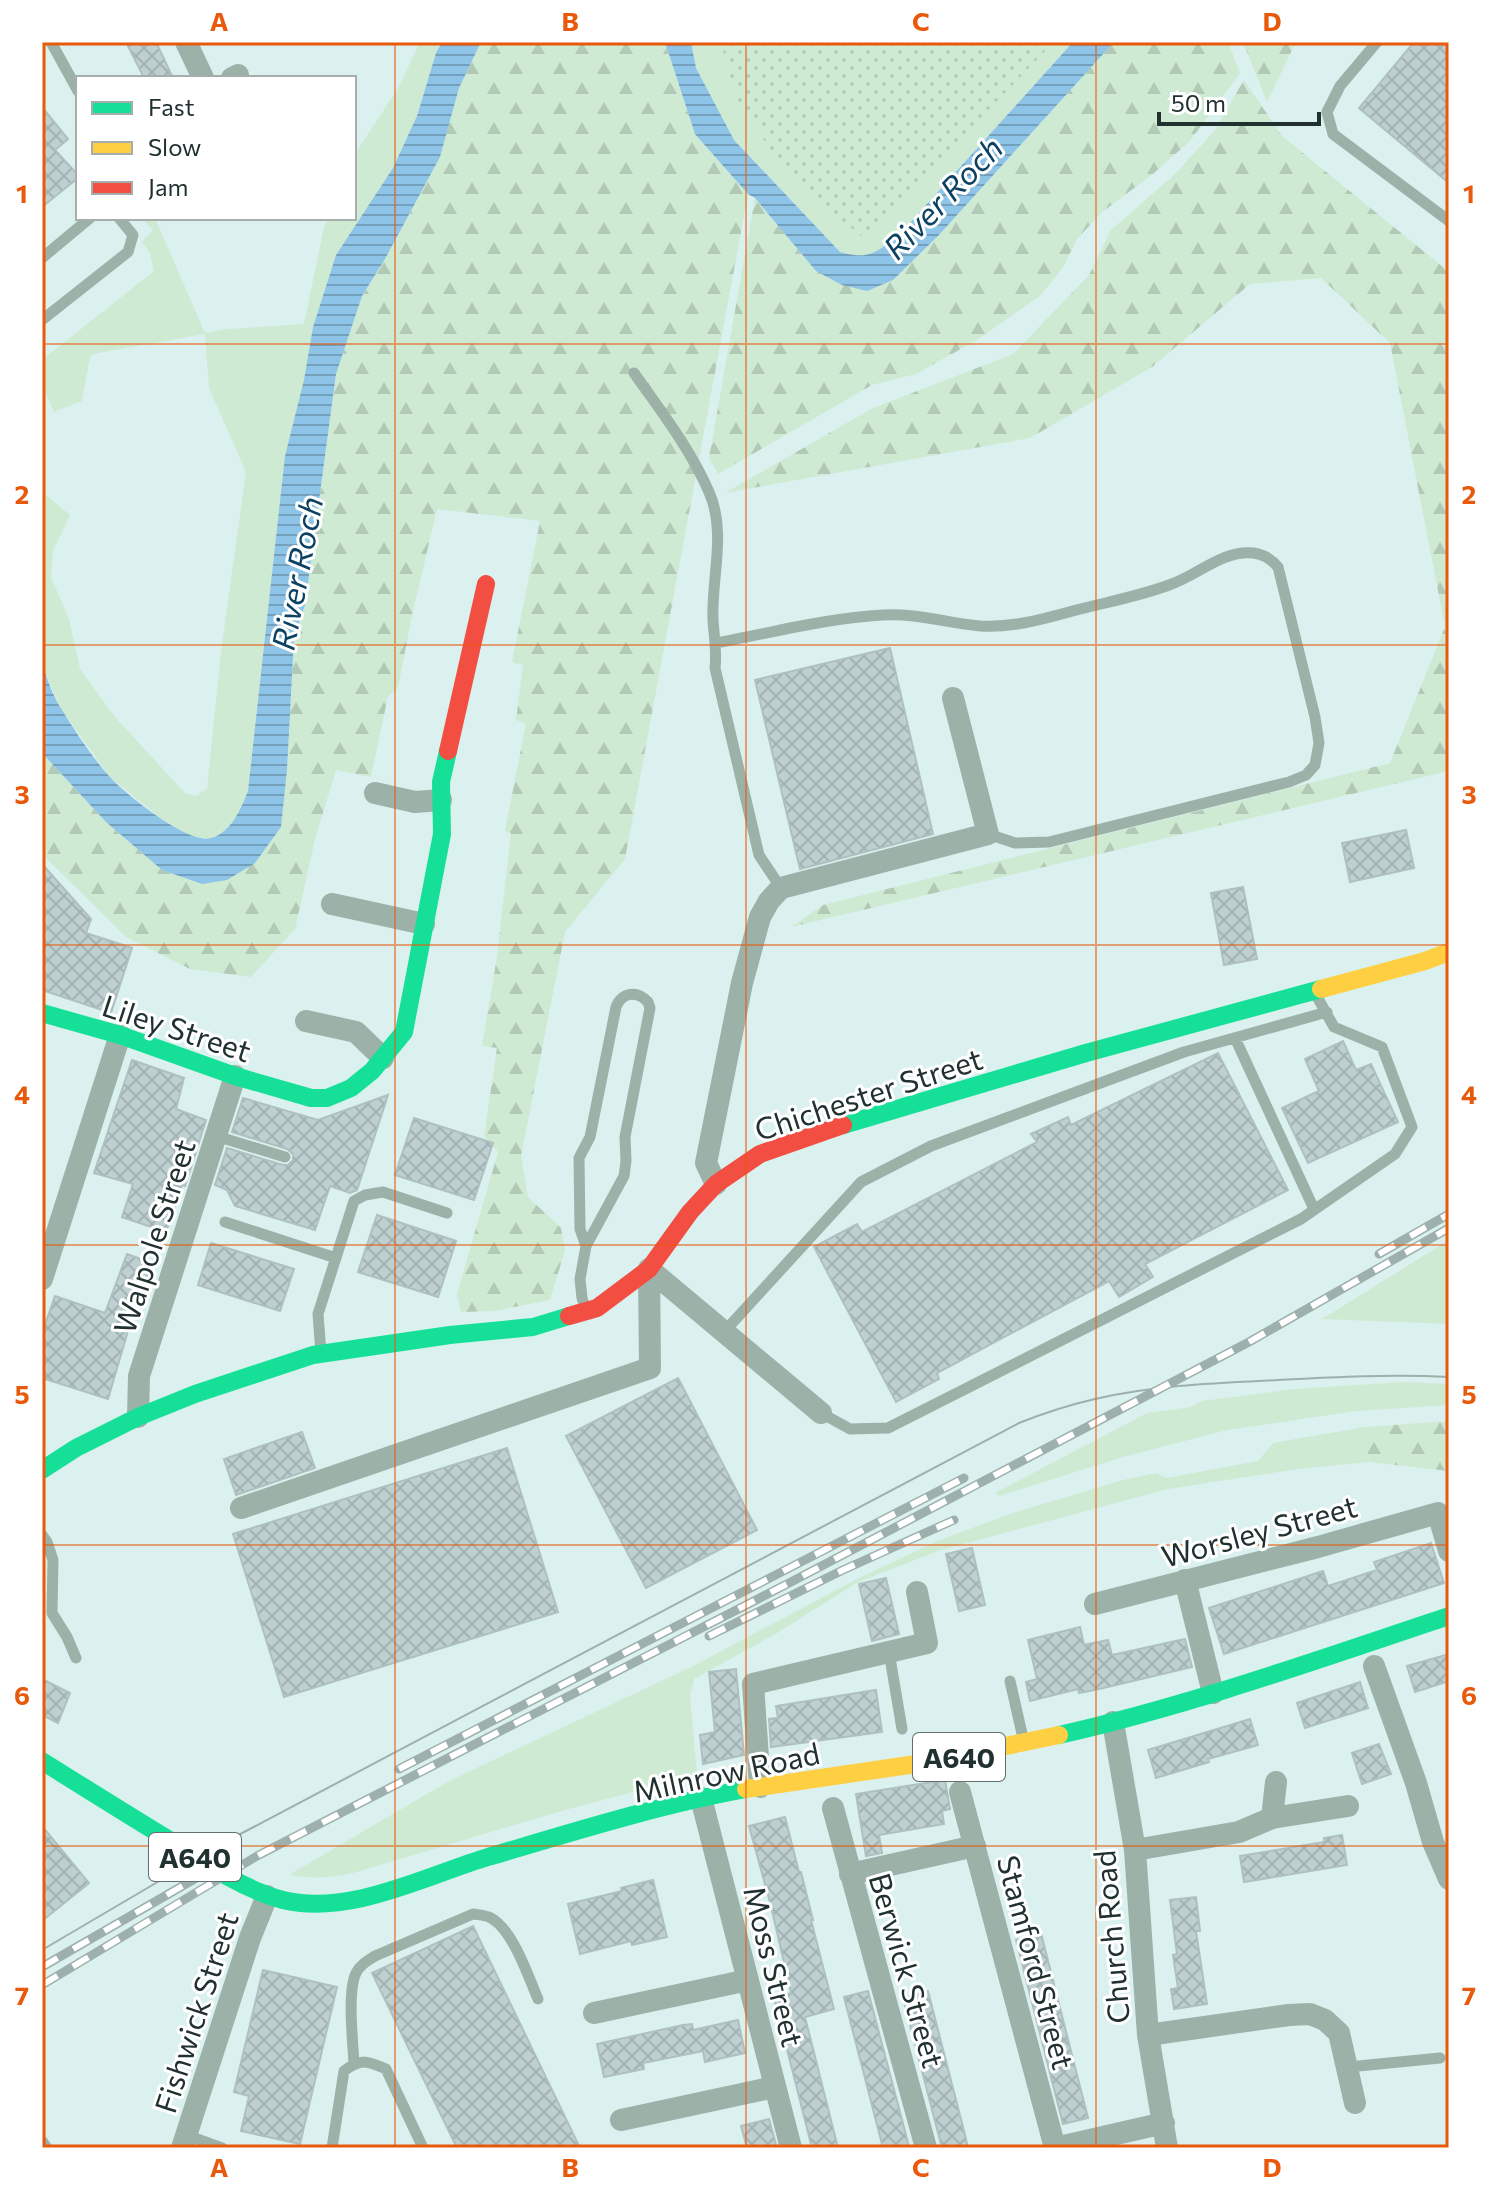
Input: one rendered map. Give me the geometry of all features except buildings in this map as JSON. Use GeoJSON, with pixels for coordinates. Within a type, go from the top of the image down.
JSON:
{"type":"FeatureCollection","features":[{"type":"Feature","properties":{"kind":"street"},"geometry":{"type":"LineString","coordinates":[[186,42],[202,76]]}},
{"type":"Feature","properties":{"kind":"street","name":"Liley Street"},"geometry":{"type":"LineString","coordinates":[[42,1013],[120,1035],[235,1076],[311,1098],[327,1098],[351,1088],[372,1071],[404,1032],[442,834],[441,782],[486,584]]}},
{"type":"Feature","properties":{"kind":"street"},"geometry":{"type":"LineString","coordinates":[[716,1184],[706,1163],[742,983],[760,917],[769,901],[781,888],[988,834],[953,698]]}},
{"type":"Feature","properties":{"kind":"street"},"geometry":{"type":"LineString","coordinates":[[375,793],[415,802],[441,800]]}},
{"type":"Feature","properties":{"kind":"street"},"geometry":{"type":"LineString","coordinates":[[332,904],[424,924]]}},
{"type":"Feature","properties":{"kind":"street","name":"Chichester Street"},"geometry":{"type":"LineString","coordinates":[[42,1470],[76,1448],[138,1417],[195,1394],[322,1354],[450,1335],[533,1327],[597,1308],[649,1269],[690,1212],[716,1184],[760,1154],[845,1124],[1086,1053],[1449,952]]}},
{"type":"Feature","properties":{"kind":"street"},"geometry":{"type":"LineString","coordinates":[[306,1021],[356,1032],[383,1058]]}},
{"type":"Feature","properties":{"kind":"street"},"geometry":{"type":"LineString","coordinates":[[42,1279],[120,1035]]}},
{"type":"Feature","properties":{"kind":"street","name":"Walpole Street"},"geometry":{"type":"LineString","coordinates":[[138,1417],[139,1376],[235,1076]]}},
{"type":"Feature","properties":{"kind":"street"},"geometry":{"type":"LineString","coordinates":[[649,1269],[821,1413]]}},
{"type":"Feature","properties":{"kind":"street"},"geometry":{"type":"LineString","coordinates":[[241,1508],[650,1368],[649,1269]]}},
{"type":"Feature","properties":{"kind":"street","name":"Worsley Street"},"geometry":{"type":"LineString","coordinates":[[1095,1604],[1438,1513],[1449,1551]]}},
{"type":"Feature","properties":{"kind":"street"},"geometry":{"type":"LineString","coordinates":[[1185,1580],[1213,1693]]}},
{"type":"Feature","properties":{"kind":"street"},"geometry":{"type":"LineString","coordinates":[[760,1787],[753,1684],[927,1643],[917,1592]]}},
{"type":"Feature","properties":{"kind":"street","name":"Milnrow Road"},"geometry":{"type":"LineString","coordinates":[[42,1761],[229,1878],[267,1896],[303,1903],[343,1901],[701,1798],[952,1758],[1113,1722],[1213,1693],[1449,1616]]}},
{"type":"Feature","properties":{"kind":"street"},"geometry":{"type":"LineString","coordinates":[[1374,1666],[1416,1783],[1433,1842],[1444,1850],[1449,1879]]}},
{"type":"Feature","properties":{"kind":"street","name":"Church Road"},"geometry":{"type":"LineString","coordinates":[[1113,1722],[1135,1850],[1148,2035],[1167,2148]]}},
{"type":"Feature","properties":{"kind":"street"},"geometry":{"type":"LineString","coordinates":[[1272,1818],[1276,1782]]}},
{"type":"Feature","properties":{"kind":"street","name":"Stamford Street"},"geometry":{"type":"LineString","coordinates":[[960,1792],[1055,2148]]}},
{"type":"Feature","properties":{"kind":"street","name":"Moss Street"},"geometry":{"type":"LineString","coordinates":[[701,1798],[791,2148]]}},
{"type":"Feature","properties":{"kind":"street"},"geometry":{"type":"LineString","coordinates":[[1135,1850],[1239,1832],[1272,1818],[1348,1806]]}},
{"type":"Feature","properties":{"kind":"street","name":"Berwick Street"},"geometry":{"type":"LineString","coordinates":[[833,1808],[926,2148]]}},
{"type":"Feature","properties":{"kind":"street"},"geometry":{"type":"LineString","coordinates":[[850,1874],[975,1846]]}},
{"type":"Feature","properties":{"kind":"street","name":"Fishwick Street"},"geometry":{"type":"LineString","coordinates":[[184,2141],[250,1938],[267,1896]]}},
{"type":"Feature","properties":{"kind":"street"},"geometry":{"type":"LineString","coordinates":[[594,2013],[748,1980]]}},
{"type":"Feature","properties":{"kind":"street"},"geometry":{"type":"LineString","coordinates":[[1148,2035],[1310,2014],[1325,2020],[1339,2033],[1355,2103]]}},
{"type":"Feature","properties":{"kind":"street"},"geometry":{"type":"LineString","coordinates":[[621,2120],[775,2087]]}},
{"type":"Feature","properties":{"kind":"street"},"geometry":{"type":"LineString","coordinates":[[1055,2148],[1164,2123]]}},
{"type":"Feature","properties":{"kind":"lane"},"geometry":{"type":"LineString","coordinates":[[51,42],[76,87]]}},
{"type":"Feature","properties":{"kind":"lane"},"geometry":{"type":"LineString","coordinates":[[1377,42],[1340,86],[1327,112],[1333,134],[1449,221]]}},
{"type":"Feature","properties":{"kind":"lane"},"geometry":{"type":"LineString","coordinates":[[42,258],[88,220]]}},
{"type":"Feature","properties":{"kind":"lane"},"geometry":{"type":"LineString","coordinates":[[42,320],[128,252],[133,235],[121,220]]}},
{"type":"Feature","properties":{"kind":"lane"},"geometry":{"type":"LineString","coordinates":[[634,373],[676,434],[711,494],[717,555],[713,619],[715,668],[759,855],[781,888]]}},
{"type":"Feature","properties":{"kind":"lane"},"geometry":{"type":"LineString","coordinates":[[716,643],[847,618],[886,615],[916,616],[978,626],[1005,626],[1042,620],[1169,585],[1217,560],[1238,554],[1253,553],[1268,557],[1278,567],[1319,743],[1315,765],[1306,775],[1289,782],[1049,842],[1015,843],[988,834]]}},
{"type":"Feature","properties":{"kind":"lane"},"geometry":{"type":"LineString","coordinates":[[821,1413],[850,1429],[888,1428],[1301,1219],[1395,1154],[1412,1127],[1382,1047],[1334,1027],[1314,991]]}},
{"type":"Feature","properties":{"kind":"lane"},"geometry":{"type":"LineString","coordinates":[[586,1246],[580,1229],[579,1158],[590,1137],[616,1007],[625,995],[638,995],[648,1002],[650,1008],[625,1137],[624,1176],[586,1246],[580,1279],[586,1311]]}},
{"type":"Feature","properties":{"kind":"lane"},"geometry":{"type":"LineString","coordinates":[[724,1332],[861,1182],[931,1146],[1184,1052],[1327,1012]]}},
{"type":"Feature","properties":{"kind":"lane"},"geometry":{"type":"LineString","coordinates":[[1235,1038],[1314,1209]]}},
{"type":"Feature","properties":{"kind":"lane"},"geometry":{"type":"LineString","coordinates":[[216,1136],[285,1157]]}},
{"type":"Feature","properties":{"kind":"lane"},"geometry":{"type":"LineString","coordinates":[[322,1354],[318,1314],[354,1201],[365,1195],[383,1192],[447,1213]]}},
{"type":"Feature","properties":{"kind":"lane"},"geometry":{"type":"LineString","coordinates":[[225,1222],[336,1258]]}},
{"type":"Feature","properties":{"kind":"lane"},"geometry":{"type":"LineString","coordinates":[[42,1535],[53,1560],[52,1613],[76,1658]]}},
{"type":"Feature","properties":{"kind":"lane"},"geometry":{"type":"LineString","coordinates":[[889,1652],[902,1729]]}},
{"type":"Feature","properties":{"kind":"lane"},"geometry":{"type":"LineString","coordinates":[[1010,1681],[1024,1742]]}},
{"type":"Feature","properties":{"kind":"lane"},"geometry":{"type":"LineString","coordinates":[[354,2064],[352,1988],[363,1963],[473,1914],[488,1916],[501,1925],[538,1999]]}},
{"type":"Feature","properties":{"kind":"lane"},"geometry":{"type":"LineString","coordinates":[[1348,2067],[1440,2058]]}},
{"type":"Feature","properties":{"kind":"lane"},"geometry":{"type":"LineString","coordinates":[[332,2148],[344,2071],[354,2064],[369,2061],[386,2069],[423,2148]]}},
{"type":"Feature","properties":{"kind":"lane"},"geometry":{"type":"LineString","coordinates":[[42,2141],[47,2148]]}},
{"type":"Feature","properties":{"kind":"lane"},"geometry":{"type":"LineString","coordinates":[[184,2141],[222,2148]]}},
{"type":"Feature","properties":{"kind":"green space"},"geometry":{"type":"Polygon","coordinates":[[[420,42],[442,42],[417,116],[393,168],[336,255],[313,327],[260,680],[248,791],[237,816],[224,831],[210,839],[194,837],[166,823],[110,777],[60,708],[42,665],[42,492],[70,515],[53,551],[51,577],[69,619],[80,669],[115,717],[185,793],[196,796],[207,789],[221,651],[246,472],[209,388],[205,334],[93,354],[82,401],[54,412],[44,389],[42,360],[154,271],[150,253],[142,242],[153,230],[144,220],[156,220],[205,333],[304,324],[326,220],[356,220],[356,152],[397,90],[420,42]]]}},
{"type":"Feature","properties":{"kind":"green space"},"geometry":{"type":"Polygon","coordinates":[[[481,42],[665,42],[695,134],[748,194],[625,859],[565,932],[521,1156],[528,1197],[561,1228],[565,1250],[550,1300],[494,1311],[461,1312],[457,1294],[498,1152],[484,1136],[497,1048],[482,1046],[497,957],[511,833],[505,831],[526,723],[516,720],[523,665],[512,662],[540,521],[437,509],[398,688],[388,696],[371,777],[336,770],[315,839],[295,929],[251,977],[190,969],[126,937],[42,854],[42,753],[106,822],[162,870],[202,884],[287,770],[294,638],[305,605],[336,374],[362,296],[440,157],[459,88],[481,42]]]}},
{"type":"Feature","properties":{"kind":"green space"},"geometry":{"type":"Polygon","coordinates":[[[691,42],[721,42],[735,98],[1054,42],[1073,42],[898,236],[877,251],[858,255],[840,252],[734,140],[696,68],[691,42]]]}},
{"type":"Feature","properties":{"kind":"green space"},"geometry":{"type":"Polygon","coordinates":[[[721,42],[1054,42],[864,238],[793,182],[735,98],[721,42]]]}},
{"type":"Feature","properties":{"kind":"green space"},"geometry":{"type":"Polygon","coordinates":[[[1114,42],[1228,42],[1240,73],[1190,141],[1101,213],[1077,239],[1062,269],[1040,296],[977,340],[916,374],[872,385],[718,474],[709,458],[755,198],[816,271],[893,280],[938,236],[1114,42]]]}},
{"type":"Feature","properties":{"kind":"green space"},"geometry":{"type":"Polygon","coordinates":[[[1243,42],[1296,42],[1267,102],[1243,42]]]}},
{"type":"Feature","properties":{"kind":"green space"},"geometry":{"type":"Polygon","coordinates":[[[1244,80],[1282,136],[1449,272],[1449,771],[791,927],[823,905],[1390,763],[1445,627],[1390,343],[1321,278],[1250,284],[1152,367],[1030,438],[725,493],[871,409],[1013,354],[1089,275],[1111,230],[1175,174],[1215,130],[1244,80]]]}},
{"type":"Feature","properties":{"kind":"green space"},"geometry":{"type":"Polygon","coordinates":[[[1449,1240],[1449,1324],[1322,1319],[1449,1240]]]}},
{"type":"Feature","properties":{"kind":"green space"},"geometry":{"type":"Polygon","coordinates":[[[1401,1382],[1449,1384],[1449,1405],[1357,1411],[1227,1430],[1123,1457],[999,1496],[995,1493],[1147,1413],[1191,1407],[1202,1401],[1295,1389],[1401,1382]]]}},
{"type":"Feature","properties":{"kind":"green space"},"geometry":{"type":"Polygon","coordinates":[[[1449,1421],[1449,1471],[1369,1462],[1365,1427],[1449,1421]]]}},
{"type":"Feature","properties":{"kind":"green space"},"geometry":{"type":"Polygon","coordinates":[[[1365,1427],[1369,1462],[1298,1469],[1168,1489],[941,1550],[858,1582],[777,1633],[694,1679],[690,1696],[697,1775],[565,1810],[353,1873],[321,1877],[289,1875],[449,1781],[695,1665],[857,1579],[937,1541],[1013,1513],[1123,1480],[1156,1473],[1167,1478],[1258,1461],[1273,1443],[1365,1427]]]}},
{"type":"Feature","properties":{"kind":"water","name":"River Roch"},"geometry":{"type":"Polygon","coordinates":[[[442,42],[481,42],[459,88],[440,157],[362,296],[336,374],[305,605],[294,638],[281,827],[255,863],[227,880],[202,884],[162,870],[106,822],[42,753],[42,665],[56,700],[78,735],[103,769],[128,794],[187,834],[211,838],[225,831],[239,812],[248,791],[285,456],[304,380],[313,327],[336,255],[393,168],[417,116],[442,42]]]}},
{"type":"Feature","properties":{"kind":"water","name":"River Roch"},"geometry":{"type":"Polygon","coordinates":[[[665,42],[691,42],[696,68],[734,140],[840,252],[865,255],[877,251],[898,236],[1073,42],[1114,42],[938,236],[893,280],[867,291],[842,285],[816,271],[755,198],[695,134],[665,42]]]}},
{"type":"Feature","properties":{"kind":"tram line"},"geometry":{"type":"LineString","coordinates":[[42,1950],[229,1840],[1019,1423],[1085,1401],[1163,1388],[1342,1377],[1449,1377]]}},
{"type":"Feature","properties":{"kind":"railway"},"geometry":{"type":"LineString","coordinates":[[1379,1254],[1449,1214]]}},
{"type":"Feature","properties":{"kind":"railway"},"geometry":{"type":"LineString","coordinates":[[42,1985],[257,1856],[1249,1342],[1449,1228]]}},
{"type":"Feature","properties":{"kind":"railway"},"geometry":{"type":"LineString","coordinates":[[399,1769],[964,1478]]}},
{"type":"Feature","properties":{"kind":"railway"},"geometry":{"type":"LineString","coordinates":[[709,1636],[954,1520]]}},
{"type":"Feature","properties":{"kind":"railway"},"geometry":{"type":"LineString","coordinates":[[42,1967],[236,1855]]}},
{"type":"Feature","properties":{"kind":"traffic: fast"},"geometry":{"type":"LineString","coordinates":[[42,1013],[120,1035],[235,1076],[311,1098],[327,1098],[351,1088],[372,1071],[404,1032],[442,834],[441,782],[448,751]]}},
{"type":"Feature","properties":{"kind":"traffic: fast"},"geometry":{"type":"LineString","coordinates":[[843,1125],[1086,1053],[1321,989]]}},
{"type":"Feature","properties":{"kind":"traffic: fast"},"geometry":{"type":"LineString","coordinates":[[42,1470],[76,1448],[138,1417],[195,1394],[313,1355],[450,1335],[533,1327],[569,1316]]}},
{"type":"Feature","properties":{"kind":"traffic: fast"},"geometry":{"type":"LineString","coordinates":[[1059,1735],[1206,1696],[1449,1616]]}},
{"type":"Feature","properties":{"kind":"traffic: fast"},"geometry":{"type":"LineString","coordinates":[[42,1761],[239,1883],[283,1900],[308,1904],[334,1903],[387,1892],[488,1857],[584,1829],[746,1789]]}},
{"type":"Feature","properties":{"kind":"traffic: slow"},"geometry":{"type":"LineString","coordinates":[[1321,989],[1449,952]]}},
{"type":"Feature","properties":{"kind":"traffic: slow"},"geometry":{"type":"LineString","coordinates":[[746,1789],[923,1763],[1059,1735]]}},
{"type":"Feature","properties":{"kind":"traffic: jam"},"geometry":{"type":"LineString","coordinates":[[448,751],[486,584]]}},
{"type":"Feature","properties":{"kind":"traffic: jam"},"geometry":{"type":"LineString","coordinates":[[569,1316],[597,1308],[649,1269],[690,1212],[716,1184],[760,1154],[843,1125]]}}]}
